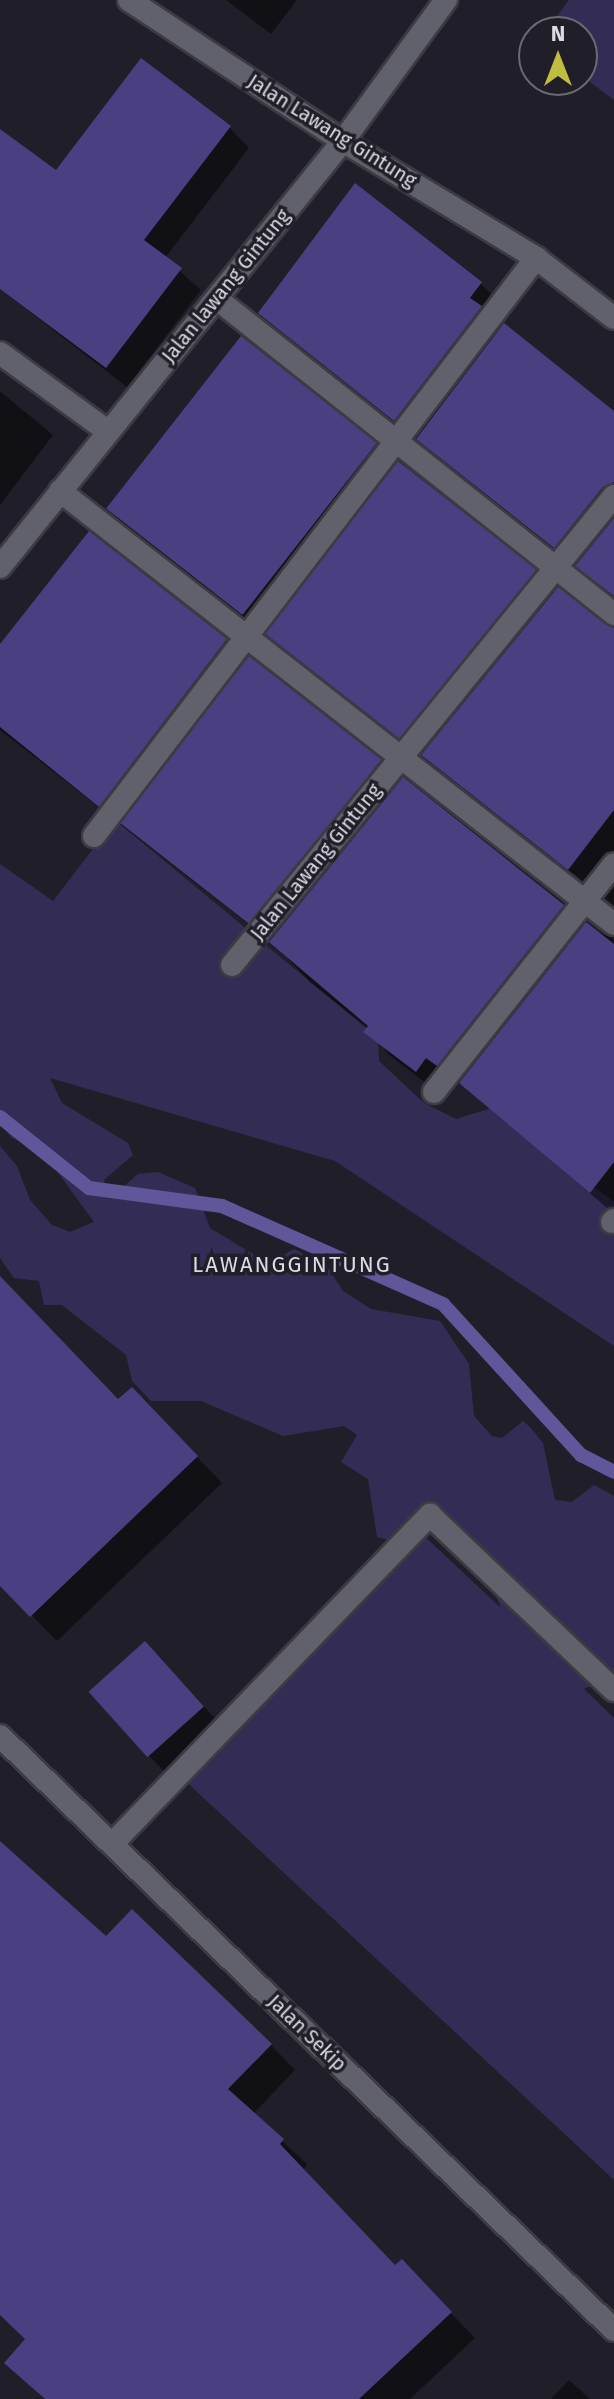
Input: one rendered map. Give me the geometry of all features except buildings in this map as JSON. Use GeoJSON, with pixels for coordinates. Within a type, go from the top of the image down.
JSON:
{"type":"FeatureCollection","features":[{"type":"Feature","properties":{"kind":"street","name":"Jalan Lawang Gintung"},"geometry":{"type":"LineString","coordinates":[[129,0],[343,141],[536,258],[614,318]]}},
{"type":"Feature","properties":{"kind":"street","name":"Jalan lawang Gintung"},"geometry":{"type":"LineString","coordinates":[[0,567],[106,430],[217,299],[343,141],[446,0]]}},
{"type":"Feature","properties":{"kind":"street"},"geometry":{"type":"LineString","coordinates":[[94,836],[536,258]]}},
{"type":"Feature","properties":{"kind":"street","name":"Jalan Lawang Gintung"},"geometry":{"type":"LineString","coordinates":[[217,299],[614,614]]}},
{"type":"Feature","properties":{"kind":"street"},"geometry":{"type":"LineString","coordinates":[[0,353],[106,430]]}},
{"type":"Feature","properties":{"kind":"street"},"geometry":{"type":"LineString","coordinates":[[60,491],[614,924]]}},
{"type":"Feature","properties":{"kind":"street","name":"Jalan Lawang Gintung"},"geometry":{"type":"LineString","coordinates":[[232,965],[614,496]]}},
{"type":"Feature","properties":{"kind":"street"},"geometry":{"type":"LineString","coordinates":[[434,1092],[614,864]]}},
{"type":"Feature","properties":{"kind":"street"},"geometry":{"type":"LineString","coordinates":[[112,1844],[430,1515],[614,1690]]}},
{"type":"Feature","properties":{"kind":"street","name":"Jalan Sekip"},"geometry":{"type":"LineString","coordinates":[[0,1736],[613,2327]]}},
{"type":"Feature","properties":{"kind":"shaded area"},"geometry":{"type":"Polygon","coordinates":[[[569,0],[614,0],[614,100],[598,88],[598,16],[557,16],[569,0]]]}},
{"type":"Feature","properties":{"kind":"shaded area"},"geometry":{"type":"Polygon","coordinates":[[[115,820],[378,1038],[379,1061],[424,1103],[456,1119],[492,1108],[614,1202],[614,1346],[335,1161],[50,1078],[62,1103],[128,1143],[133,1155],[104,1180],[109,1199],[138,1174],[158,1172],[195,1188],[210,1228],[268,1263],[294,1249],[326,1265],[343,1291],[371,1309],[440,1321],[469,1364],[474,1416],[492,1436],[502,1438],[523,1421],[530,1427],[543,1443],[555,1500],[572,1502],[594,1485],[614,1496],[614,1675],[584,1689],[614,1718],[614,2180],[180,1776],[423,1535],[501,1608],[475,1545],[441,1514],[400,1543],[377,1537],[368,1479],[341,1462],[357,1435],[344,1426],[283,1436],[201,1401],[151,1401],[132,1381],[126,1355],[62,1305],[44,1305],[39,1281],[14,1278],[0,1258],[0,1146],[17,1166],[30,1200],[52,1225],[70,1232],[94,1222],[43,1152],[12,1138],[0,1123],[0,864],[53,901],[115,820]]]}},
{"type":"Feature","properties":{"kind":"waterway"},"geometry":{"type":"LineString","coordinates":[[0,1117],[89,1188],[222,1206],[443,1304],[581,1455],[614,1472]]}},
{"type":"Feature","properties":{"kind":"district","name":"LAWANGGINTUNG"},"geometry":{"type":"Point","coordinates":[292,1265]}}]}
